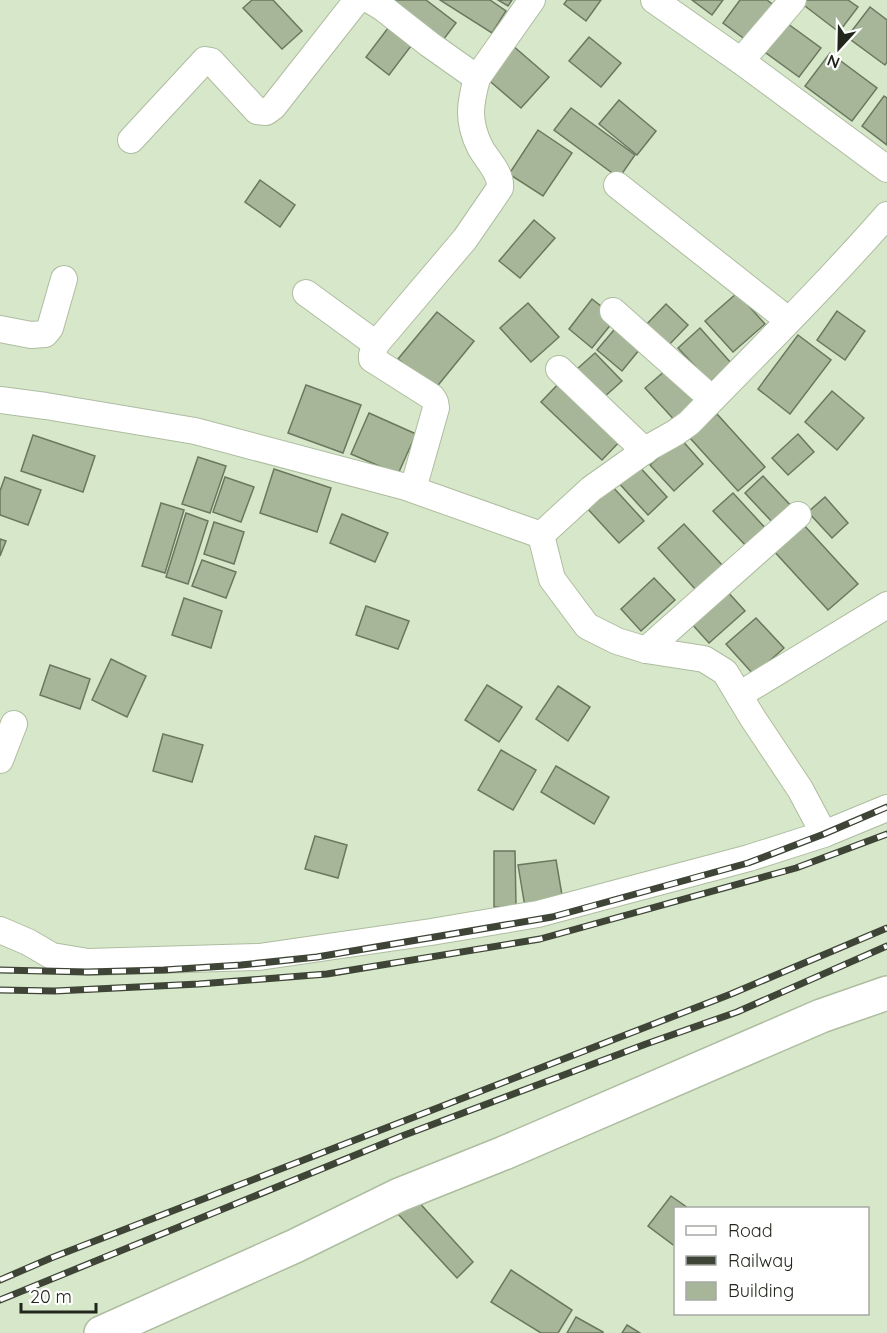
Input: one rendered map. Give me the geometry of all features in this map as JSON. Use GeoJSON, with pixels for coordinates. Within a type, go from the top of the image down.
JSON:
{"type":"FeatureCollection","features":[{"type":"Feature","properties":{"kind":"street"},"geometry":{"type":"LineString","coordinates":[[131,140],[206,60],[211,61],[256,111],[267,112],[359,0]]}},
{"type":"Feature","properties":{"kind":"street"},"geometry":{"type":"LineString","coordinates":[[369,0],[477,78]]}},
{"type":"Feature","properties":{"kind":"street"},"geometry":{"type":"LineString","coordinates":[[413,489],[436,408],[435,402],[432,397],[372,359],[372,355],[376,344],[465,239],[500,188],[500,180],[480,147],[473,130],[471,101],[477,78],[532,0]]}},
{"type":"Feature","properties":{"kind":"street"},"geometry":{"type":"LineString","coordinates":[[654,0],[887,169]]}},
{"type":"Feature","properties":{"kind":"street"},"geometry":{"type":"LineString","coordinates":[[741,61],[793,0]]}},
{"type":"Feature","properties":{"kind":"street"},"geometry":{"type":"LineString","coordinates":[[617,185],[788,320]]}},
{"type":"Feature","properties":{"kind":"street"},"geometry":{"type":"LineString","coordinates":[[541,535],[591,489],[689,423],[810,300],[887,215]]}},
{"type":"Feature","properties":{"kind":"street"},"geometry":{"type":"LineString","coordinates":[[0,329],[31,335],[45,334],[50,328],[64,279]]}},
{"type":"Feature","properties":{"kind":"street"},"geometry":{"type":"LineString","coordinates":[[306,293],[376,344]]}},
{"type":"Feature","properties":{"kind":"street"},"geometry":{"type":"LineString","coordinates":[[613,311],[712,399]]}},
{"type":"Feature","properties":{"kind":"street"},"geometry":{"type":"LineString","coordinates":[[559,369],[645,451]]}},
{"type":"Feature","properties":{"kind":"street"},"geometry":{"type":"LineString","coordinates":[[0,400],[195,431],[413,489],[541,535]]}},
{"type":"Feature","properties":{"kind":"street"},"geometry":{"type":"LineString","coordinates":[[646,650],[798,515]]}},
{"type":"Feature","properties":{"kind":"street"},"geometry":{"type":"LineString","coordinates":[[541,535],[552,579],[587,626],[646,650],[704,659],[725,672],[800,789],[824,834]]}},
{"type":"Feature","properties":{"kind":"street"},"geometry":{"type":"LineString","coordinates":[[739,695],[887,606]]}},
{"type":"Feature","properties":{"kind":"street"},"geometry":{"type":"LineString","coordinates":[[0,760],[14,724]]}},
{"type":"Feature","properties":{"kind":"street"},"geometry":{"type":"LineString","coordinates":[[0,930],[52,956],[88,962],[259,957],[537,914],[749,858],[824,834],[887,808]]}},
{"type":"Feature","properties":{"kind":"street"},"geometry":{"type":"LineString","coordinates":[[101,1333],[295,1246],[399,1195],[821,1016],[887,993]]}},
{"type":"Feature","properties":{"kind":"building"},"geometry":{"type":"Polygon","coordinates":[[[252,0],[273,0],[302,31],[282,49],[243,8],[252,0]]]}},
{"type":"Feature","properties":{"kind":"building"},"geometry":{"type":"Polygon","coordinates":[[[383,0],[426,0],[456,23],[440,44],[383,0]]]}},
{"type":"Feature","properties":{"kind":"building"},"geometry":{"type":"Polygon","coordinates":[[[440,0],[490,0],[506,11],[492,33],[440,0]]]}},
{"type":"Feature","properties":{"kind":"building"},"geometry":{"type":"Polygon","coordinates":[[[498,0],[512,0],[508,6],[498,0]]]}},
{"type":"Feature","properties":{"kind":"building"},"geometry":{"type":"Polygon","coordinates":[[[567,0],[601,0],[586,21],[564,4],[567,0]]]}},
{"type":"Feature","properties":{"kind":"building"},"geometry":{"type":"Polygon","coordinates":[[[692,0],[723,0],[712,15],[692,0]]]}},
{"type":"Feature","properties":{"kind":"building"},"geometry":{"type":"Polygon","coordinates":[[[740,0],[767,0],[776,7],[750,43],[723,23],[740,0]]]}},
{"type":"Feature","properties":{"kind":"building"},"geometry":{"type":"Polygon","coordinates":[[[804,0],[848,0],[858,7],[839,32],[801,3],[804,0]]]}},
{"type":"Feature","properties":{"kind":"building"},"geometry":{"type":"Polygon","coordinates":[[[870,7],[887,20],[887,62],[885,65],[847,37],[870,7]]]}},
{"type":"Feature","properties":{"kind":"building"},"geometry":{"type":"Polygon","coordinates":[[[784,21],[821,48],[799,77],[762,50],[784,21]]]}},
{"type":"Feature","properties":{"kind":"building"},"geometry":{"type":"Polygon","coordinates":[[[388,28],[411,46],[389,75],[366,57],[388,28]]]}},
{"type":"Feature","properties":{"kind":"building"},"geometry":{"type":"Polygon","coordinates":[[[589,37],[621,63],[601,87],[569,61],[589,37]]]}},
{"type":"Feature","properties":{"kind":"building"},"geometry":{"type":"Polygon","coordinates":[[[512,45],[549,77],[521,108],[485,77],[512,45]]]}},
{"type":"Feature","properties":{"kind":"building"},"geometry":{"type":"Polygon","coordinates":[[[830,53],[877,88],[852,121],[805,86],[830,53]]]}},
{"type":"Feature","properties":{"kind":"building"},"geometry":{"type":"Polygon","coordinates":[[[884,96],[887,98],[887,145],[862,126],[884,96]]]}},
{"type":"Feature","properties":{"kind":"building"},"geometry":{"type":"Polygon","coordinates":[[[619,100],[656,131],[637,155],[599,124],[619,100]]]}},
{"type":"Feature","properties":{"kind":"building"},"geometry":{"type":"Polygon","coordinates":[[[571,108],[635,155],[619,178],[554,130],[571,108]]]}},
{"type":"Feature","properties":{"kind":"building"},"geometry":{"type":"Polygon","coordinates":[[[538,130],[572,153],[543,196],[509,174],[538,130]]]}},
{"type":"Feature","properties":{"kind":"building"},"geometry":{"type":"Polygon","coordinates":[[[260,180],[295,205],[280,227],[245,202],[260,180]]]}},
{"type":"Feature","properties":{"kind":"building"},"geometry":{"type":"Polygon","coordinates":[[[534,220],[555,238],[520,278],[499,261],[534,220]]]}},
{"type":"Feature","properties":{"kind":"building"},"geometry":{"type":"Polygon","coordinates":[[[737,293],[765,324],[733,352],[705,321],[737,293]]]}},
{"type":"Feature","properties":{"kind":"building"},"geometry":{"type":"Polygon","coordinates":[[[592,299],[616,318],[592,348],[569,329],[592,299]]]}},
{"type":"Feature","properties":{"kind":"building"},"geometry":{"type":"Polygon","coordinates":[[[528,303],[559,337],[531,362],[500,328],[528,303]]]}},
{"type":"Feature","properties":{"kind":"building"},"geometry":{"type":"Polygon","coordinates":[[[666,304],[688,325],[666,348],[644,327],[666,304]]]}},
{"type":"Feature","properties":{"kind":"building"},"geometry":{"type":"Polygon","coordinates":[[[837,311],[865,331],[845,360],[817,340],[837,311]]]}},
{"type":"Feature","properties":{"kind":"building"},"geometry":{"type":"Polygon","coordinates":[[[437,312],[474,341],[435,389],[398,359],[437,312]]]}},
{"type":"Feature","properties":{"kind":"building"},"geometry":{"type":"Polygon","coordinates":[[[619,324],[644,344],[622,371],[597,350],[619,324]]]}},
{"type":"Feature","properties":{"kind":"building"},"geometry":{"type":"Polygon","coordinates":[[[700,328],[731,363],[710,382],[678,348],[700,328]]]}},
{"type":"Feature","properties":{"kind":"building"},"geometry":{"type":"Polygon","coordinates":[[[798,335],[831,360],[790,414],[758,389],[798,335]]]}},
{"type":"Feature","properties":{"kind":"building"},"geometry":{"type":"Polygon","coordinates":[[[595,353],[622,381],[603,398],[577,369],[595,353]]]}},
{"type":"Feature","properties":{"kind":"building"},"geometry":{"type":"Polygon","coordinates":[[[666,370],[699,406],[679,425],[645,388],[666,370]]]}},
{"type":"Feature","properties":{"kind":"building"},"geometry":{"type":"Polygon","coordinates":[[[562,380],[623,438],[602,460],[541,402],[562,380]]]}},
{"type":"Feature","properties":{"kind":"building"},"geometry":{"type":"Polygon","coordinates":[[[306,385],[361,405],[343,453],[288,433],[306,385]]]}},
{"type":"Feature","properties":{"kind":"building"},"geometry":{"type":"Polygon","coordinates":[[[832,391],[864,418],[837,450],[805,422],[832,391]]]}},
{"type":"Feature","properties":{"kind":"building"},"geometry":{"type":"Polygon","coordinates":[[[369,413],[416,434],[398,474],[351,454],[369,413]]]}},
{"type":"Feature","properties":{"kind":"building"},"geometry":{"type":"Polygon","coordinates":[[[717,414],[765,467],[738,491],[690,438],[717,414]]]}},
{"type":"Feature","properties":{"kind":"building"},"geometry":{"type":"Polygon","coordinates":[[[798,434],[814,452],[788,475],[772,458],[798,434]]]}},
{"type":"Feature","properties":{"kind":"building"},"geometry":{"type":"Polygon","coordinates":[[[33,435],[95,456],[83,492],[21,471],[33,435]]]}},
{"type":"Feature","properties":{"kind":"building"},"geometry":{"type":"Polygon","coordinates":[[[680,438],[703,464],[674,491],[650,465],[680,438]]]}},
{"type":"Feature","properties":{"kind":"building"},"geometry":{"type":"Polygon","coordinates":[[[198,457],[226,466],[210,513],[182,504],[198,457]]]}},
{"type":"Feature","properties":{"kind":"building"},"geometry":{"type":"Polygon","coordinates":[[[636,463],[667,497],[648,515],[616,480],[636,463]]]}},
{"type":"Feature","properties":{"kind":"building"},"geometry":{"type":"Polygon","coordinates":[[[274,469],[331,488],[317,532],[260,513],[274,469]]]}},
{"type":"Feature","properties":{"kind":"building"},"geometry":{"type":"Polygon","coordinates":[[[763,476],[793,508],[774,524],[745,493],[763,476]]]}},
{"type":"Feature","properties":{"kind":"building"},"geometry":{"type":"Polygon","coordinates":[[[5,477],[41,490],[28,525],[0,515],[0,491],[5,477]]]}},
{"type":"Feature","properties":{"kind":"building"},"geometry":{"type":"Polygon","coordinates":[[[225,477],[254,487],[241,522],[213,512],[225,477]]]}},
{"type":"Feature","properties":{"kind":"building"},"geometry":{"type":"Polygon","coordinates":[[[611,485],[644,521],[619,543],[586,507],[611,485]]]}},
{"type":"Feature","properties":{"kind":"building"},"geometry":{"type":"Polygon","coordinates":[[[733,493],[769,532],[749,549],[713,511],[733,493]]]}},
{"type":"Feature","properties":{"kind":"building"},"geometry":{"type":"Polygon","coordinates":[[[825,497],[848,523],[832,538],[808,512],[825,497]]]}},
{"type":"Feature","properties":{"kind":"building"},"geometry":{"type":"Polygon","coordinates":[[[161,503],[184,510],[165,573],[142,566],[161,503]]]}},
{"type":"Feature","properties":{"kind":"building"},"geometry":{"type":"Polygon","coordinates":[[[186,513],[208,521],[188,584],[166,577],[186,513]]]}},
{"type":"Feature","properties":{"kind":"building"},"geometry":{"type":"Polygon","coordinates":[[[342,514],[388,533],[375,562],[330,543],[342,514]]]}},
{"type":"Feature","properties":{"kind":"building"},"geometry":{"type":"Polygon","coordinates":[[[214,522],[244,532],[234,564],[204,554],[214,522]]]}},
{"type":"Feature","properties":{"kind":"building"},"geometry":{"type":"Polygon","coordinates":[[[802,523],[858,584],[828,610],[772,549],[802,523]]]}},
{"type":"Feature","properties":{"kind":"building"},"geometry":{"type":"Polygon","coordinates":[[[684,524],[723,566],[696,590],[658,548],[684,524]]]}},
{"type":"Feature","properties":{"kind":"building"},"geometry":{"type":"Polygon","coordinates":[[[0,539],[6,541],[0,556],[0,539]]]}},
{"type":"Feature","properties":{"kind":"building"},"geometry":{"type":"Polygon","coordinates":[[[202,560],[236,572],[226,598],[192,586],[202,560]]]}},
{"type":"Feature","properties":{"kind":"building"},"geometry":{"type":"Polygon","coordinates":[[[654,578],[675,600],[641,631],[621,609],[654,578]]]}},
{"type":"Feature","properties":{"kind":"building"},"geometry":{"type":"Polygon","coordinates":[[[726,590],[745,611],[709,643],[691,623],[726,590]]]}},
{"type":"Feature","properties":{"kind":"building"},"geometry":{"type":"Polygon","coordinates":[[[184,598],[222,611],[211,648],[172,635],[184,598]]]}},
{"type":"Feature","properties":{"kind":"building"},"geometry":{"type":"Polygon","coordinates":[[[366,606],[409,621],[398,649],[356,635],[366,606]]]}},
{"type":"Feature","properties":{"kind":"building"},"geometry":{"type":"Polygon","coordinates":[[[756,618],[784,648],[754,675],[726,644],[756,618]]]}},
{"type":"Feature","properties":{"kind":"building"},"geometry":{"type":"Polygon","coordinates":[[[111,659],[146,676],[127,717],[92,700],[111,659]]]}},
{"type":"Feature","properties":{"kind":"building"},"geometry":{"type":"Polygon","coordinates":[[[50,665],[90,679],[80,709],[40,695],[50,665]]]}},
{"type":"Feature","properties":{"kind":"building"},"geometry":{"type":"Polygon","coordinates":[[[487,685],[522,707],[499,742],[465,720],[487,685]]]}},
{"type":"Feature","properties":{"kind":"building"},"geometry":{"type":"Polygon","coordinates":[[[558,686],[590,707],[568,741],[536,719],[558,686]]]}},
{"type":"Feature","properties":{"kind":"building"},"geometry":{"type":"Polygon","coordinates":[[[163,734],[203,745],[192,782],[153,771],[163,734]]]}},
{"type":"Feature","properties":{"kind":"building"},"geometry":{"type":"Polygon","coordinates":[[[501,750],[536,770],[513,810],[478,790],[501,750]]]}},
{"type":"Feature","properties":{"kind":"building"},"geometry":{"type":"Polygon","coordinates":[[[556,766],[609,797],[594,824],[541,792],[556,766]]]}},
{"type":"Feature","properties":{"kind":"building"},"geometry":{"type":"Polygon","coordinates":[[[315,836],[347,845],[338,878],[305,869],[315,836]]]}},
{"type":"Feature","properties":{"kind":"building"},"geometry":{"type":"Polygon","coordinates":[[[494,851],[515,851],[516,906],[494,907],[494,851]]]}},
{"type":"Feature","properties":{"kind":"building"},"geometry":{"type":"Polygon","coordinates":[[[556,860],[563,901],[525,907],[518,865],[556,860]]]}},
{"type":"Feature","properties":{"kind":"building"},"geometry":{"type":"Polygon","coordinates":[[[671,1196],[687,1207],[674,1207],[674,1246],[648,1226],[671,1196]]]}},
{"type":"Feature","properties":{"kind":"building"},"geometry":{"type":"Polygon","coordinates":[[[415,1198],[473,1262],[457,1278],[398,1214],[415,1198]]]}},
{"type":"Feature","properties":{"kind":"building"},"geometry":{"type":"Polygon","coordinates":[[[511,1270],[572,1310],[558,1333],[541,1333],[491,1302],[511,1270]]]}},
{"type":"Feature","properties":{"kind":"building"},"geometry":{"type":"Polygon","coordinates":[[[576,1317],[603,1332],[603,1333],[567,1333],[576,1317]]]}},
{"type":"Feature","properties":{"kind":"building"},"geometry":{"type":"Polygon","coordinates":[[[627,1325],[640,1333],[622,1333],[627,1325]]]}},
{"type":"Feature","properties":{"kind":"railway"},"geometry":{"type":"LineString","coordinates":[[0,970],[87,972],[241,965],[317,957],[552,917],[748,863],[887,807]]}},
{"type":"Feature","properties":{"kind":"railway"},"geometry":{"type":"LineString","coordinates":[[0,990],[55,991],[199,984],[327,974],[540,939],[796,868],[887,834]]}},
{"type":"Feature","properties":{"kind":"railway"},"geometry":{"type":"LineString","coordinates":[[0,1280],[51,1258],[731,994],[887,928]]}},
{"type":"Feature","properties":{"kind":"railway"},"geometry":{"type":"LineString","coordinates":[[0,1300],[402,1136],[737,1012],[887,946]]}}]}
